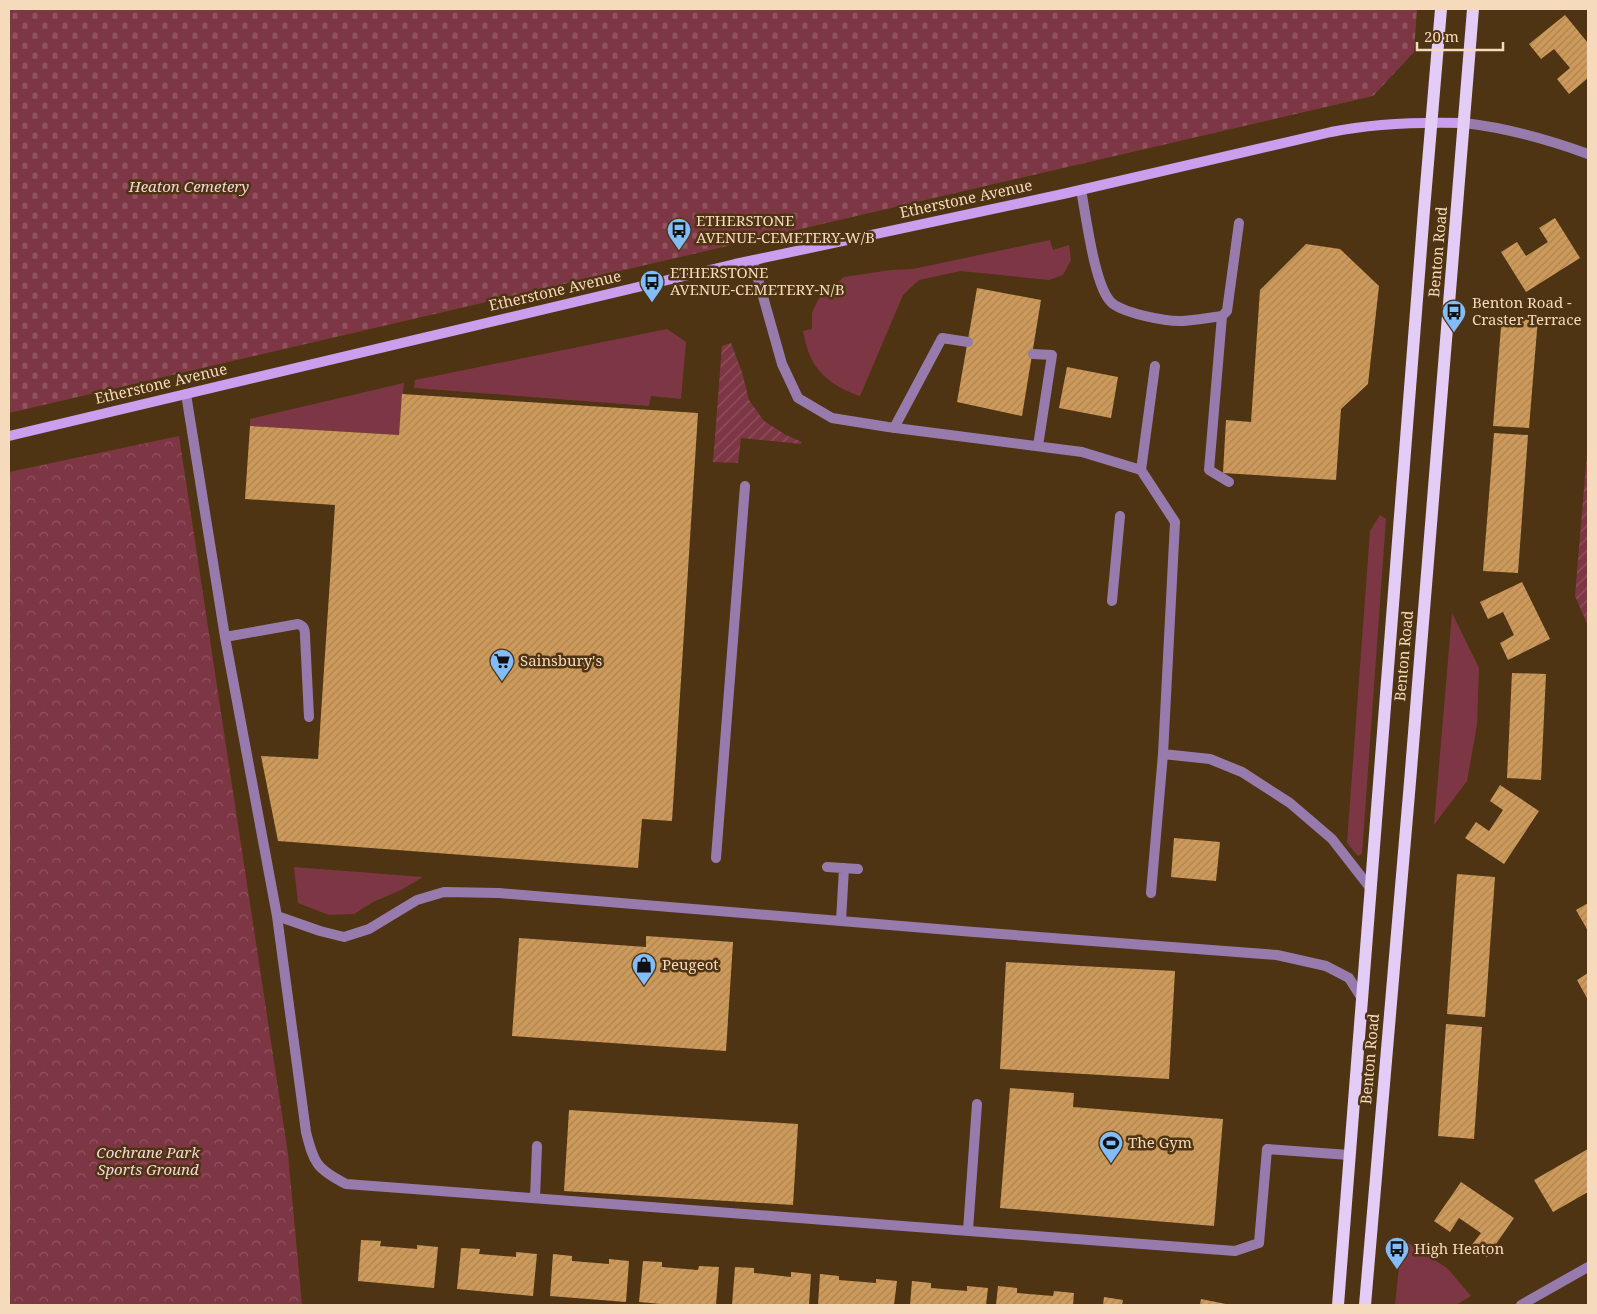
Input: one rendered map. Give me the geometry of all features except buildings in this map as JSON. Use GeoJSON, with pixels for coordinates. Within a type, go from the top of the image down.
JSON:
{"type":"FeatureCollection","features":[{"type":"Feature","properties":{"kind":"main road","name":"Benton Road"},"geometry":{"type":"LineString","coordinates":[[1338,1305],[1441,9]]}},
{"type":"Feature","properties":{"kind":"main road","name":"Benton Road"},"geometry":{"type":"LineString","coordinates":[[1365,1305],[1410,792],[1472,9]]}},
{"type":"Feature","properties":{"kind":"street","name":"Etherstone Avenue"},"geometry":{"type":"LineString","coordinates":[[9,436],[753,261],[1081,190],[1340,130],[1364,126],[1431,122],[1464,123]]}},
{"type":"Feature","properties":{"kind":"street"},"geometry":{"type":"LineString","coordinates":[[1464,123],[1529,134],[1588,154]]}},
{"type":"Feature","properties":{"kind":"street"},"geometry":{"type":"LineString","coordinates":[[1081,190],[1097,272],[1102,289],[1110,302],[1131,313],[1181,321],[1222,316]]}},
{"type":"Feature","properties":{"kind":"street"},"geometry":{"type":"LineString","coordinates":[[1229,482],[1210,470],[1222,316],[1227,310],[1238,223]]}},
{"type":"Feature","properties":{"kind":"street"},"geometry":{"type":"LineString","coordinates":[[753,261],[782,364],[798,398],[832,418],[894,428],[1082,452],[1141,470],[1175,522],[1163,754],[1151,893]]}},
{"type":"Feature","properties":{"kind":"street"},"geometry":{"type":"LineString","coordinates":[[894,428],[942,338],[968,342]]}},
{"type":"Feature","properties":{"kind":"street"},"geometry":{"type":"LineString","coordinates":[[1032,354],[1052,355],[1038,446]]}},
{"type":"Feature","properties":{"kind":"street"},"geometry":{"type":"LineString","coordinates":[[1141,470],[1155,366]]}},
{"type":"Feature","properties":{"kind":"street"},"geometry":{"type":"LineString","coordinates":[[186,394],[225,637],[277,916],[306,1132],[312,1155],[325,1173],[346,1184],[1235,1251],[1259,1243],[1267,1149],[1349,1155]]}},
{"type":"Feature","properties":{"kind":"street"},"geometry":{"type":"LineString","coordinates":[[716,858],[745,486]]}},
{"type":"Feature","properties":{"kind":"street"},"geometry":{"type":"LineString","coordinates":[[1112,601],[1120,516]]}},
{"type":"Feature","properties":{"kind":"street"},"geometry":{"type":"LineString","coordinates":[[225,637],[298,624],[302,625],[305,636],[309,717]]}},
{"type":"Feature","properties":{"kind":"street"},"geometry":{"type":"LineString","coordinates":[[1163,754],[1210,759],[1242,772],[1290,803],[1332,839],[1371,889]]}},
{"type":"Feature","properties":{"kind":"street"},"geometry":{"type":"LineString","coordinates":[[827,867],[858,869]]}},
{"type":"Feature","properties":{"kind":"street"},"geometry":{"type":"LineString","coordinates":[[841,921],[844,868]]}},
{"type":"Feature","properties":{"kind":"street"},"geometry":{"type":"LineString","coordinates":[[277,916],[320,932],[344,937],[369,929],[416,900],[444,892],[499,892],[1219,952],[1277,955],[1326,966],[1349,978],[1363,1000]]}},
{"type":"Feature","properties":{"kind":"street"},"geometry":{"type":"LineString","coordinates":[[968,1230],[977,1104]]}},
{"type":"Feature","properties":{"kind":"street"},"geometry":{"type":"LineString","coordinates":[[535,1198],[537,1146]]}},
{"type":"Feature","properties":{"kind":"street"},"geometry":{"type":"LineString","coordinates":[[1521,1305],[1588,1267]]}},
{"type":"Feature","properties":{"kind":"green space","name":"Heaton Cemetery"},"geometry":{"type":"Polygon","coordinates":[[[9,9],[1417,9],[1414,52],[1373,96],[9,413],[9,9]]]}},
{"type":"Feature","properties":{"kind":"green space"},"geometry":{"type":"Polygon","coordinates":[[[1050,240],[1053,250],[1069,245],[1071,260],[1063,275],[1049,280],[961,271],[919,280],[903,295],[860,396],[831,382],[811,358],[803,331],[812,329],[812,313],[819,298],[844,277],[891,270],[913,269],[1050,240]]]}},
{"type":"Feature","properties":{"kind":"green space"},"geometry":{"type":"Polygon","coordinates":[[[667,329],[686,342],[681,399],[651,396],[649,406],[414,388],[415,380],[667,329]]]}},
{"type":"Feature","properties":{"kind":"green space"},"geometry":{"type":"Polygon","coordinates":[[[731,343],[742,372],[749,400],[764,421],[786,435],[802,442],[801,444],[741,438],[738,463],[713,462],[722,346],[731,343]]]}},
{"type":"Feature","properties":{"kind":"green space"},"geometry":{"type":"Polygon","coordinates":[[[404,383],[399,435],[250,426],[250,419],[404,383]]]}},
{"type":"Feature","properties":{"kind":"green space","name":"Cochrane Park Sports Ground"},"geometry":{"type":"Polygon","coordinates":[[[179,436],[288,1154],[302,1305],[9,1305],[9,472],[179,436]]]}},
{"type":"Feature","properties":{"kind":"green space"},"geometry":{"type":"Polygon","coordinates":[[[1588,441],[1588,626],[1575,596],[1588,441]]]}},
{"type":"Feature","properties":{"kind":"green space"},"geometry":{"type":"Polygon","coordinates":[[[1380,515],[1386,519],[1362,854],[1358,856],[1347,843],[1370,531],[1380,515]]]}},
{"type":"Feature","properties":{"kind":"green space"},"geometry":{"type":"Polygon","coordinates":[[[1452,613],[1479,668],[1477,725],[1467,781],[1434,825],[1452,613]]]}},
{"type":"Feature","properties":{"kind":"green space"},"geometry":{"type":"Polygon","coordinates":[[[294,867],[423,877],[401,890],[373,902],[354,914],[329,915],[298,903],[294,867]]]}},
{"type":"Feature","properties":{"kind":"green space"},"geometry":{"type":"Polygon","coordinates":[[[1402,1239],[1447,1268],[1471,1296],[1456,1305],[1395,1305],[1402,1239]]]}},
{"type":"Feature","properties":{"kind":"place","name":"ETHERSTONE AVENUE-CEMETERY-W/B"},"geometry":{"type":"Point","coordinates":[679,251]}},
{"type":"Feature","properties":{"kind":"place","name":"ETHERSTONE AVENUE-CEMETERY-N/B"},"geometry":{"type":"Point","coordinates":[652,303]}},
{"type":"Feature","properties":{"kind":"place","name":"Benton Road - Craster Terrace"},"geometry":{"type":"Point","coordinates":[1454,333]}},
{"type":"Feature","properties":{"kind":"place","name":"Sainsbury's"},"geometry":{"type":"Point","coordinates":[502,682]}},
{"type":"Feature","properties":{"kind":"place","name":"Peugeot"},"geometry":{"type":"Point","coordinates":[644,986]}},
{"type":"Feature","properties":{"kind":"place","name":"The Gym"},"geometry":{"type":"Point","coordinates":[1111,1164]}},
{"type":"Feature","properties":{"kind":"place","name":"High Heaton"},"geometry":{"type":"Point","coordinates":[1397,1270]}}]}
